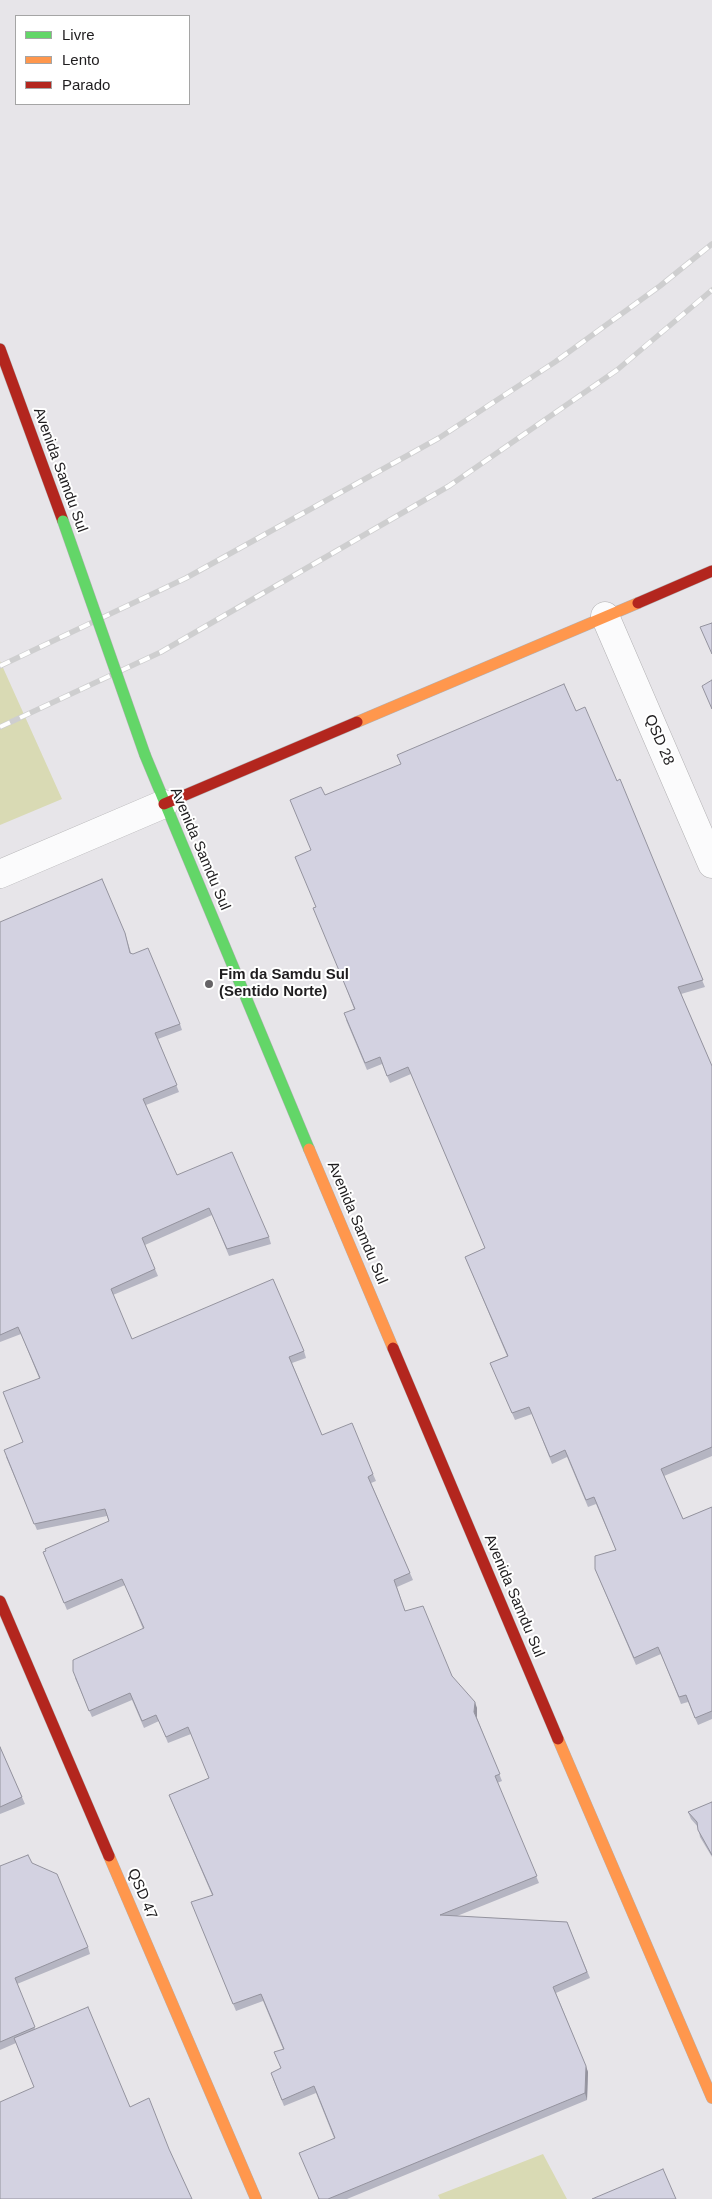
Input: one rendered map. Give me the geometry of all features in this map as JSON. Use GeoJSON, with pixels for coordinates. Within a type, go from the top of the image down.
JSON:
{"type":"FeatureCollection","features":[{"type":"Feature","properties":{"kind":"street","name":"Avenida Samdu Sul"},"geometry":{"type":"LineString","coordinates":[[0,348],[164,804],[692,2055],[712,2098]]}},
{"type":"Feature","properties":{"kind":"street"},"geometry":{"type":"LineString","coordinates":[[0,874],[712,571]]}},
{"type":"Feature","properties":{"kind":"street","name":"QSD 28"},"geometry":{"type":"LineString","coordinates":[[605,616],[712,864]]}},
{"type":"Feature","properties":{"kind":"street","name":"QSD 47"},"geometry":{"type":"LineString","coordinates":[[0,1601],[256,2199]]}},
{"type":"Feature","properties":{"kind":"green space"},"geometry":{"type":"Polygon","coordinates":[[[0,661],[62,799],[0,825],[0,661]]]}},
{"type":"Feature","properties":{"kind":"green space"},"geometry":{"type":"Polygon","coordinates":[[[543,2154],[567,2199],[440,2199],[438,2195],[543,2154]]]}},
{"type":"Feature","properties":{"kind":"building"},"geometry":{"type":"Polygon","coordinates":[[[712,623],[712,654],[700,627],[712,623]]]}},
{"type":"Feature","properties":{"kind":"building"},"geometry":{"type":"Polygon","coordinates":[[[712,680],[712,709],[702,686],[712,680]]]}},
{"type":"Feature","properties":{"kind":"building"},"geometry":{"type":"Polygon","coordinates":[[[564,684],[576,711],[585,707],[617,781],[620,779],[703,980],[678,987],[712,1066],[712,1447],[661,1469],[683,1519],[712,1507],[712,1711],[695,1718],[686,1695],[679,1697],[658,1647],[634,1658],[595,1569],[595,1556],[616,1550],[594,1497],[586,1500],[565,1450],[550,1457],[529,1407],[512,1413],[490,1363],[508,1356],[465,1257],[485,1248],[408,1067],[387,1076],[380,1057],[365,1063],[344,1013],[355,1009],[313,908],[316,907],[295,857],[311,850],[290,800],[321,787],[325,795],[401,764],[397,755],[564,684]]]}},
{"type":"Feature","properties":{"kind":"building"},"geometry":{"type":"Polygon","coordinates":[[[102,879],[125,933],[130,953],[133,954],[148,948],[180,1024],[155,1033],[177,1085],[143,1099],[177,1175],[232,1152],[269,1237],[227,1249],[209,1208],[142,1238],[155,1269],[111,1289],[132,1339],[273,1279],[304,1351],[289,1357],[322,1435],[352,1423],[373,1474],[368,1477],[410,1573],[394,1580],[405,1611],[423,1606],[452,1676],[475,1702],[474,1712],[500,1774],[495,1776],[537,1876],[440,1915],[567,1922],[587,1972],[553,1987],[586,2066],[585,2093],[328,2199],[319,2199],[299,2153],[335,2138],[314,2086],[282,2100],[271,2073],[281,2068],[274,2052],[284,2049],[261,1994],[233,2004],[191,1902],[213,1895],[169,1795],[209,1778],[188,1727],[166,1737],[156,1715],[142,1721],[130,1693],[89,1711],[73,1671],[73,1660],[144,1628],[122,1579],[64,1603],[43,1552],[46,1551],[45,1549],[109,1521],[105,1509],[34,1524],[4,1450],[23,1442],[3,1392],[40,1378],[18,1327],[0,1335],[0,922],[102,879]]]}},
{"type":"Feature","properties":{"kind":"building"},"geometry":{"type":"Polygon","coordinates":[[[0,1747],[22,1797],[0,1807],[0,1747]]]}},
{"type":"Feature","properties":{"kind":"building"},"geometry":{"type":"Polygon","coordinates":[[[712,1802],[712,1855],[698,1830],[697,1822],[688,1812],[712,1802]]]}},
{"type":"Feature","properties":{"kind":"building"},"geometry":{"type":"Polygon","coordinates":[[[28,1855],[32,1863],[57,1874],[88,1947],[15,1978],[35,2027],[0,2042],[0,1866],[28,1855]]]}},
{"type":"Feature","properties":{"kind":"building"},"geometry":{"type":"Polygon","coordinates":[[[88,2007],[130,2107],[149,2098],[169,2149],[192,2199],[0,2199],[0,2102],[34,2087],[14,2038],[88,2007]]]}},
{"type":"Feature","properties":{"kind":"building"},"geometry":{"type":"Polygon","coordinates":[[[663,2169],[676,2199],[592,2199],[663,2169]]]}},
{"type":"Feature","properties":{"kind":"railway"},"geometry":{"type":"LineString","coordinates":[[0,666],[186,578],[439,438],[555,362],[660,286],[712,244]]}},
{"type":"Feature","properties":{"kind":"railway"},"geometry":{"type":"LineString","coordinates":[[0,727],[161,652],[449,486],[617,370],[712,290]]}},
{"type":"Feature","properties":{"kind":"traffic: fast"},"geometry":{"type":"LineString","coordinates":[[63,521],[145,755]]}},
{"type":"Feature","properties":{"kind":"traffic: fast"},"geometry":{"type":"LineString","coordinates":[[145,755],[309,1149]]}},
{"type":"Feature","properties":{"kind":"traffic: slow"},"geometry":{"type":"LineString","coordinates":[[357,722],[638,603]]}},
{"type":"Feature","properties":{"kind":"traffic: slow"},"geometry":{"type":"LineString","coordinates":[[309,1149],[393,1348]]}},
{"type":"Feature","properties":{"kind":"traffic: slow"},"geometry":{"type":"LineString","coordinates":[[558,1739],[712,2098]]}},
{"type":"Feature","properties":{"kind":"traffic: slow"},"geometry":{"type":"LineString","coordinates":[[109,1856],[256,2199]]}},
{"type":"Feature","properties":{"kind":"traffic: jam"},"geometry":{"type":"LineString","coordinates":[[0,349],[63,521]]}},
{"type":"Feature","properties":{"kind":"traffic: jam"},"geometry":{"type":"LineString","coordinates":[[638,603],[712,571]]}},
{"type":"Feature","properties":{"kind":"traffic: jam"},"geometry":{"type":"LineString","coordinates":[[164,804],[357,722]]}},
{"type":"Feature","properties":{"kind":"traffic: jam"},"geometry":{"type":"LineString","coordinates":[[393,1348],[558,1739]]}},
{"type":"Feature","properties":{"kind":"traffic: jam"},"geometry":{"type":"LineString","coordinates":[[0,1601],[109,1856]]}},
{"type":"Feature","properties":{"kind":"place","name":"Fim da Samdu Sul (Sentido Norte)"},"geometry":{"type":"Point","coordinates":[209,984]}}]}
